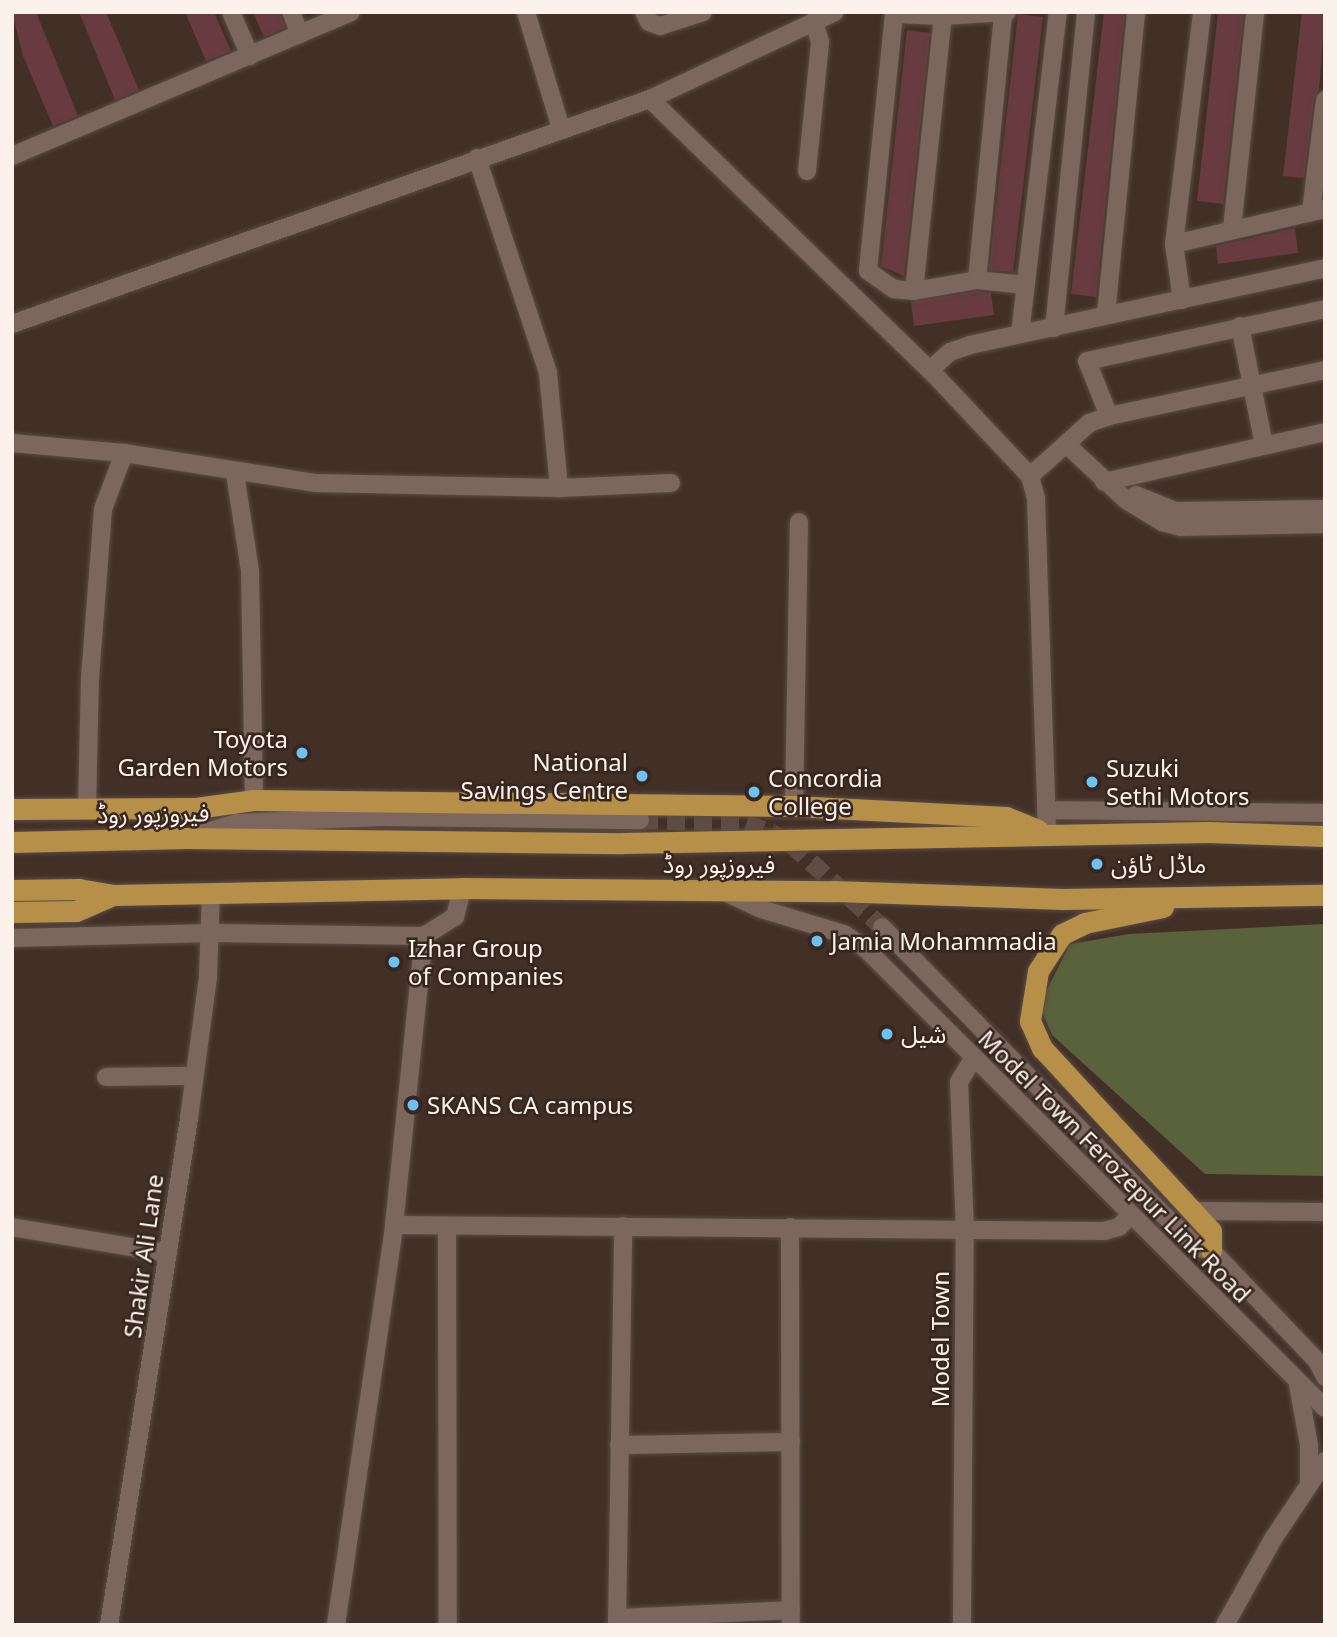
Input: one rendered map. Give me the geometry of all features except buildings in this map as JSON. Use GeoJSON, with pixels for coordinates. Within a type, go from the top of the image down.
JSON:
{"type":"FeatureCollection","features":[{"type":"Feature","properties":{"kind":"main road","name":"فیروزپور روڈ"},"geometry":{"type":"LineString","coordinates":[[12,809],[196,808],[254,800],[794,806],[1006,817],[1047,833]]}},
{"type":"Feature","properties":{"kind":"main road","name":"فیروزپور روڈ"},"geometry":{"type":"LineString","coordinates":[[14,842],[187,838],[623,844],[1047,833],[1325,836]]}},
{"type":"Feature","properties":{"kind":"main road","name":"فیروزپور روڈ"},"geometry":{"type":"LineString","coordinates":[[12,890],[79,889],[113,895],[462,888],[719,890],[1062,899],[1325,895]]}},
{"type":"Feature","properties":{"kind":"main road","name":"فیروزپور روڈ"},"geometry":{"type":"LineString","coordinates":[[12,912],[76,911],[113,895]]}},
{"type":"Feature","properties":{"kind":"main road"},"geometry":{"type":"LineString","coordinates":[[1211,1250],[1211,1231],[1042,1048],[1030,1021],[1031,993],[1038,971],[1062,934],[1109,917],[1220,896]]}},
{"type":"Feature","properties":{"kind":"street"},"geometry":{"type":"LineString","coordinates":[[231,12],[250,57]]}},
{"type":"Feature","properties":{"kind":"street"},"geometry":{"type":"LineString","coordinates":[[291,12],[300,34]]}},
{"type":"Feature","properties":{"kind":"street"},"geometry":{"type":"LineString","coordinates":[[526,12],[561,129]]}},
{"type":"Feature","properties":{"kind":"street"},"geometry":{"type":"LineString","coordinates":[[644,12],[649,22],[660,26],[703,12]]}},
{"type":"Feature","properties":{"kind":"street"},"geometry":{"type":"LineString","coordinates":[[12,324],[650,99],[835,12]]}},
{"type":"Feature","properties":{"kind":"street"},"geometry":{"type":"LineString","coordinates":[[1020,334],[1058,12]]}},
{"type":"Feature","properties":{"kind":"street"},"geometry":{"type":"LineString","coordinates":[[1055,328],[1086,12]]}},
{"type":"Feature","properties":{"kind":"street"},"geometry":{"type":"LineString","coordinates":[[1106,314],[1136,12]]}},
{"type":"Feature","properties":{"kind":"street"},"geometry":{"type":"LineString","coordinates":[[1182,300],[1174,244],[1202,12]]}},
{"type":"Feature","properties":{"kind":"street"},"geometry":{"type":"LineString","coordinates":[[1232,229],[1255,12]]}},
{"type":"Feature","properties":{"kind":"street"},"geometry":{"type":"LineString","coordinates":[[12,156],[349,13]]}},
{"type":"Feature","properties":{"kind":"street"},"geometry":{"type":"LineString","coordinates":[[977,281],[1005,13],[894,14],[868,271],[894,289],[914,291],[977,281],[1026,285]]}},
{"type":"Feature","properties":{"kind":"street"},"geometry":{"type":"LineString","coordinates":[[914,291],[943,14]]}},
{"type":"Feature","properties":{"kind":"street"},"geometry":{"type":"LineString","coordinates":[[807,171],[820,41],[814,21]]}},
{"type":"Feature","properties":{"kind":"street"},"geometry":{"type":"LineString","coordinates":[[650,99],[930,370],[1030,475],[1036,499],[1047,833]]}},
{"type":"Feature","properties":{"kind":"street"},"geometry":{"type":"LineString","coordinates":[[1174,244],[1318,211],[1325,100]]}},
{"type":"Feature","properties":{"kind":"street"},"geometry":{"type":"LineString","coordinates":[[477,158],[548,373],[559,488]]}},
{"type":"Feature","properties":{"kind":"street"},"geometry":{"type":"LineString","coordinates":[[930,370],[950,352],[1106,314],[1325,268]]}},
{"type":"Feature","properties":{"kind":"street"},"geometry":{"type":"LineString","coordinates":[[1110,416],[1087,361],[1325,309]]}},
{"type":"Feature","properties":{"kind":"street"},"geometry":{"type":"LineString","coordinates":[[1240,326],[1264,445]]}},
{"type":"Feature","properties":{"kind":"street"},"geometry":{"type":"LineString","coordinates":[[1030,475],[1089,423],[1110,416],[1325,370]]}},
{"type":"Feature","properties":{"kind":"street"},"geometry":{"type":"LineString","coordinates":[[1104,482],[1124,475],[1325,432]]}},
{"type":"Feature","properties":{"kind":"street"},"geometry":{"type":"LineString","coordinates":[[1303,437],[1307,444],[1325,445]]}},
{"type":"Feature","properties":{"kind":"street"},"geometry":{"type":"LineString","coordinates":[[12,443],[124,453],[235,473],[315,483],[559,488],[671,483]]}},
{"type":"Feature","properties":{"kind":"street"},"geometry":{"type":"LineString","coordinates":[[1066,444],[1104,482],[1145,513],[1181,527],[1325,524]]}},
{"type":"Feature","properties":{"kind":"street"},"geometry":{"type":"LineString","coordinates":[[87,809],[90,678],[103,509],[124,453]]}},
{"type":"Feature","properties":{"kind":"street"},"geometry":{"type":"LineString","coordinates":[[235,473],[250,571],[254,800]]}},
{"type":"Feature","properties":{"kind":"street"},"geometry":{"type":"LineString","coordinates":[[1124,475],[1129,489],[1139,497],[1175,510],[1325,509]]}},
{"type":"Feature","properties":{"kind":"street"},"geometry":{"type":"LineString","coordinates":[[794,806],[799,522]]}},
{"type":"Feature","properties":{"kind":"street"},"geometry":{"type":"LineString","coordinates":[[196,808],[346,812],[381,817]]}},
{"type":"Feature","properties":{"kind":"street"},"geometry":{"type":"LineString","coordinates":[[1046,810],[1325,813]]}},
{"type":"Feature","properties":{"kind":"street"},"geometry":{"type":"LineString","coordinates":[[187,838],[237,823],[381,817],[640,820]]}},
{"type":"Feature","properties":{"kind":"street"},"geometry":{"type":"LineString","coordinates":[[12,938],[212,933],[424,936],[455,917],[462,888]]}},
{"type":"Feature","properties":{"kind":"street","name":"Model Town Ferozepur Link Road"},"geometry":{"type":"LineString","coordinates":[[719,890],[855,941],[1298,1385],[1325,1408]]}},
{"type":"Feature","properties":{"kind":"street","name":"Shakir Ali Lane"},"geometry":{"type":"LineString","coordinates":[[109,1625],[194,1076],[212,933],[211,893]]}},
{"type":"Feature","properties":{"kind":"street"},"geometry":{"type":"LineString","coordinates":[[882,927],[1164,1215],[1198,1248],[1211,1250],[1322,1367]]}},
{"type":"Feature","properties":{"kind":"street"},"geometry":{"type":"LineString","coordinates":[[336,1625],[394,1225],[424,936]]}},
{"type":"Feature","properties":{"kind":"street","name":"Model Town"},"geometry":{"type":"LineString","coordinates":[[962,1625],[965,1231],[959,1082],[973,1059]]}},
{"type":"Feature","properties":{"kind":"street"},"geometry":{"type":"LineString","coordinates":[[106,1077],[194,1076]]}},
{"type":"Feature","properties":{"kind":"street"},"geometry":{"type":"LineString","coordinates":[[1193,1211],[1325,1212]]}},
{"type":"Feature","properties":{"kind":"street"},"geometry":{"type":"LineString","coordinates":[[394,1225],[447,1228],[623,1226],[1104,1231],[1119,1227],[1131,1215]]}},
{"type":"Feature","properties":{"kind":"street"},"geometry":{"type":"LineString","coordinates":[[623,1226],[617,1621],[791,1617],[790,1227]]}},
{"type":"Feature","properties":{"kind":"street"},"geometry":{"type":"LineString","coordinates":[[12,1227],[168,1253]]}},
{"type":"Feature","properties":{"kind":"street"},"geometry":{"type":"LineString","coordinates":[[447,1228],[448,1625]]}},
{"type":"Feature","properties":{"kind":"street"},"geometry":{"type":"LineString","coordinates":[[1298,1385],[1309,1445],[1309,1484]]}},
{"type":"Feature","properties":{"kind":"street"},"geometry":{"type":"LineString","coordinates":[[619,1445],[791,1442]]}},
{"type":"Feature","properties":{"kind":"street"},"geometry":{"type":"LineString","coordinates":[[1225,1625],[1325,1461]]}},
{"type":"Feature","properties":{"kind":"green space"},"geometry":{"type":"Polygon","coordinates":[[[1325,924],[1325,1176],[1205,1174],[1052,1035],[1039,1005],[1070,944],[1129,934],[1325,924]]]}},
{"type":"Feature","properties":{"kind":"tunnel"},"geometry":{"type":"LineString","coordinates":[[640,820],[746,824],[772,833],[791,844],[882,927]]}},
{"type":"Feature","properties":{"kind":"place","name":"Toyota Garden Motors"},"geometry":{"type":"Point","coordinates":[302,753]}},
{"type":"Feature","properties":{"kind":"place","name":"National Savings Centre"},"geometry":{"type":"Point","coordinates":[642,776]}},
{"type":"Feature","properties":{"kind":"place","name":"Suzuki Sethi Motors"},"geometry":{"type":"Point","coordinates":[1092,782]}},
{"type":"Feature","properties":{"kind":"place","name":"Concordia College"},"geometry":{"type":"Point","coordinates":[754,792]}},
{"type":"Feature","properties":{"kind":"place","name":"ماڈل ٹاؤن"},"geometry":{"type":"Point","coordinates":[1097,864]}},
{"type":"Feature","properties":{"kind":"place","name":"Jamia Mohammadia"},"geometry":{"type":"Point","coordinates":[817,941]}},
{"type":"Feature","properties":{"kind":"place","name":"Izhar Group of Companies"},"geometry":{"type":"Point","coordinates":[394,962]}},
{"type":"Feature","properties":{"kind":"place","name":"شیل"},"geometry":{"type":"Point","coordinates":[887,1034]}},
{"type":"Feature","properties":{"kind":"place","name":"SKANS CA campus"},"geometry":{"type":"Point","coordinates":[413,1105]}}]}
